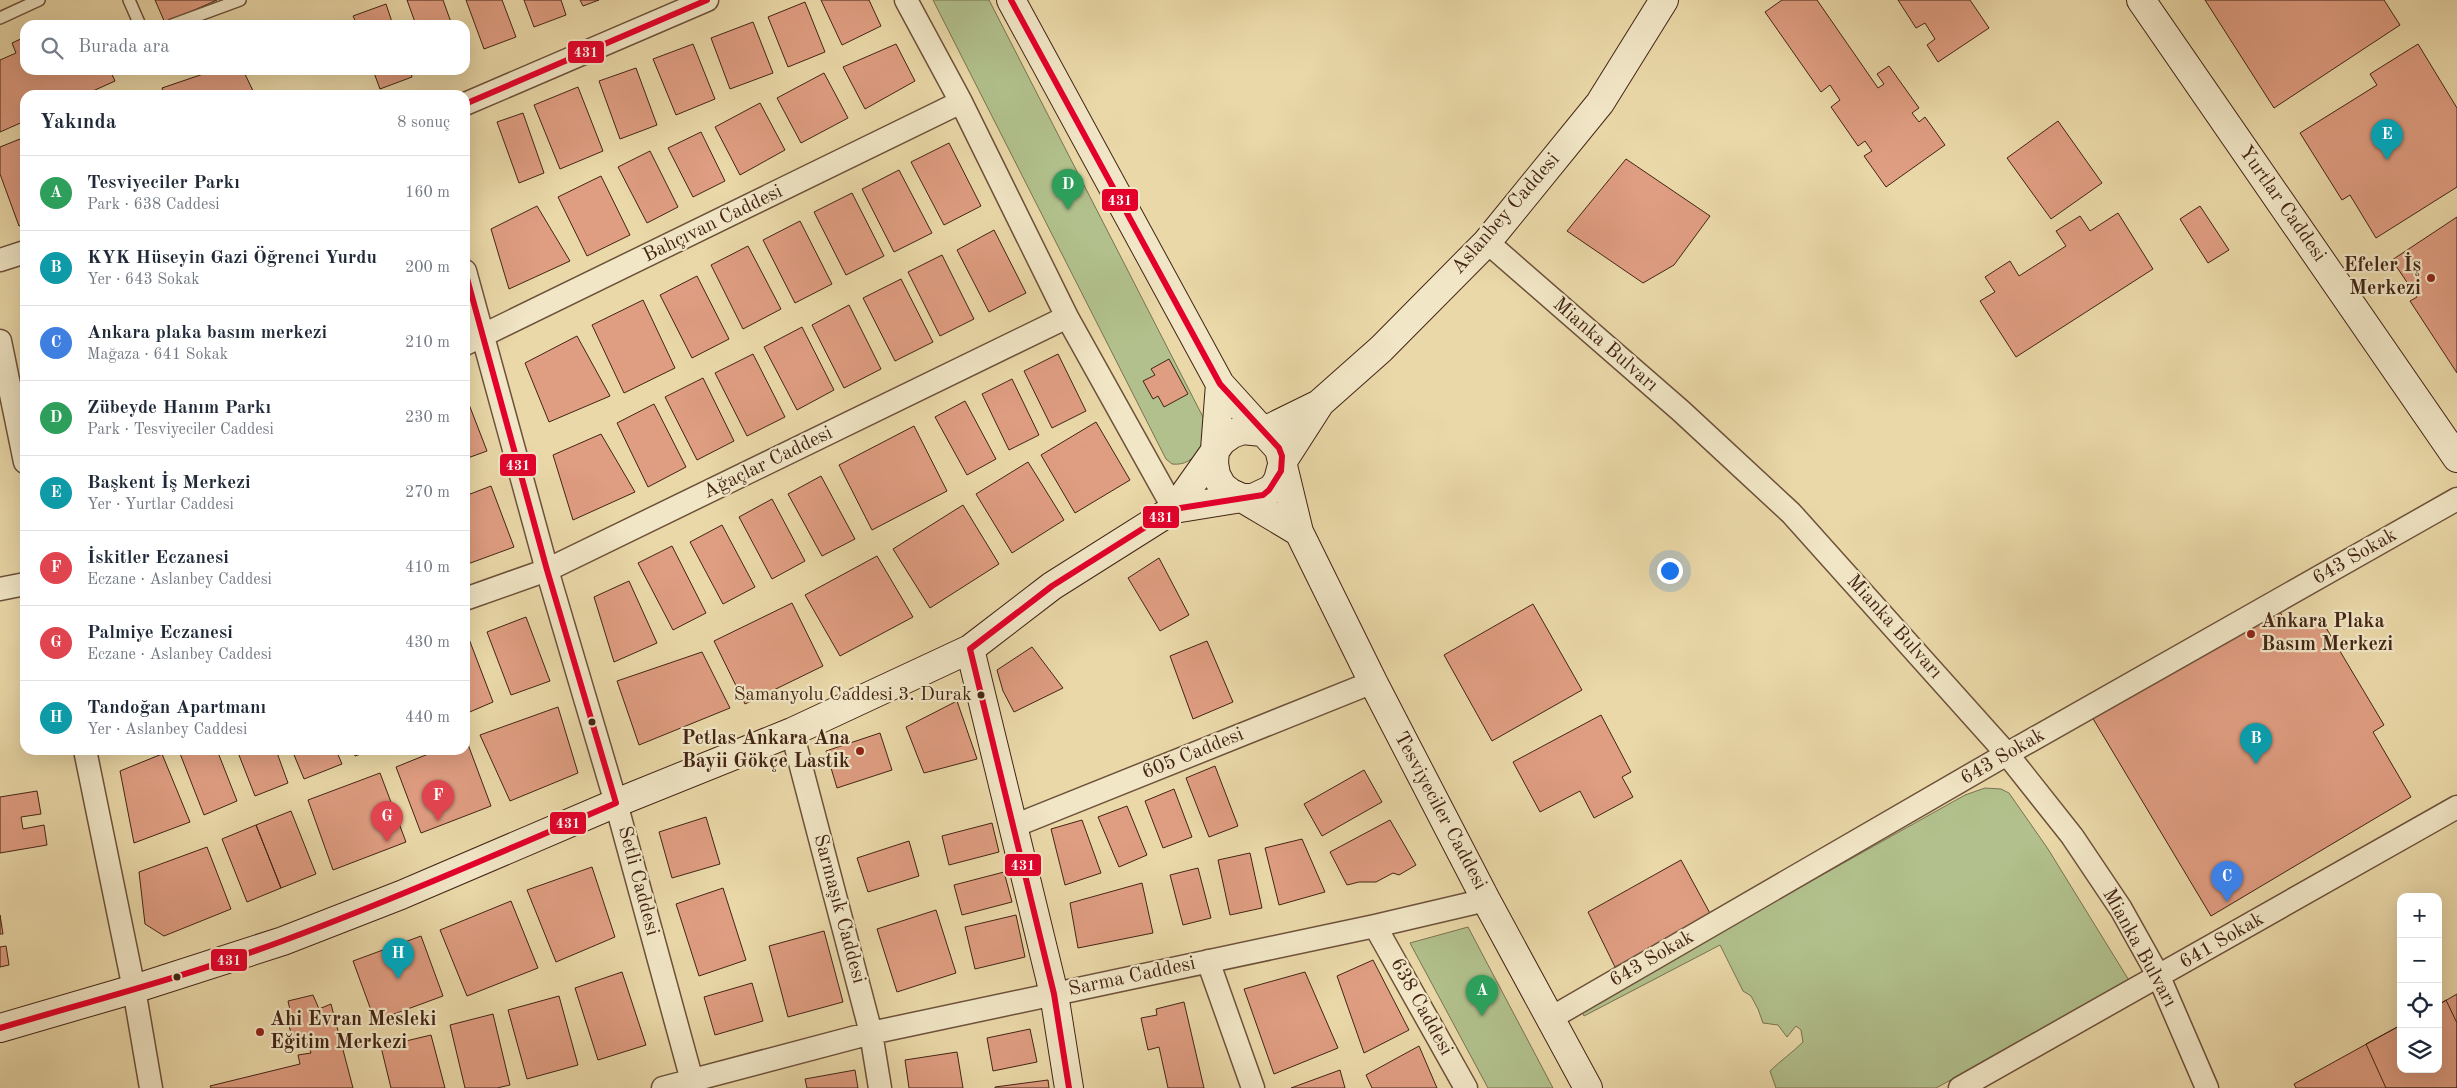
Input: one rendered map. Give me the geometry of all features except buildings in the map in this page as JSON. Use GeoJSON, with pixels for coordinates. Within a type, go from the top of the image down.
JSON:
{"type":"FeatureCollection","features":[{"type":"Feature","properties":{"kind":"street"},"geometry":{"type":"LineString","coordinates":[[470,102],[707,0]]}},
{"type":"Feature","properties":{"kind":"street"},"geometry":{"type":"LineString","coordinates":[[906,0],[961,102],[1067,316],[1174,508]]}},
{"type":"Feature","properties":{"kind":"street"},"geometry":{"type":"LineString","coordinates":[[1011,0],[1220,384],[1262,432],[1273,440],[1279,449],[1283,461]]}},
{"type":"Feature","properties":{"kind":"street","name":"Aslanbey Caddesi"},"geometry":{"type":"LineString","coordinates":[[1319,404],[1381,349],[1487,242],[1600,103],[1664,0]]}},
{"type":"Feature","properties":{"kind":"street","name":"Yurtlar Caddesi"},"geometry":{"type":"LineString","coordinates":[[2141,0],[2455,449]]}},
{"type":"Feature","properties":{"kind":"street","name":"Bahçıvan Caddesi"},"geometry":{"type":"LineString","coordinates":[[475,340],[961,102]]}},
{"type":"Feature","properties":{"kind":"street","name":"Mianka Bulvarı"},"geometry":{"type":"LineString","coordinates":[[1487,242],[1681,411],[1791,513],[2007,754],[2072,836],[2121,909],[2159,977],[2207,1088]]}},
{"type":"Feature","properties":{"kind":"street"},"geometry":{"type":"LineString","coordinates":[[0,260],[20,254]]}},
{"type":"Feature","properties":{"kind":"street","name":"Setli Caddesi"},"geometry":{"type":"LineString","coordinates":[[470,305],[475,340],[547,570],[616,803],[693,1084]]}},
{"type":"Feature","properties":{"kind":"street","name":"Ağaçlar Caddesi"},"geometry":{"type":"LineString","coordinates":[[470,597],[547,570],[1067,316]]}},
{"type":"Feature","properties":{"kind":"street"},"geometry":{"type":"LineString","coordinates":[[0,341],[20,438]]}},
{"type":"Feature","properties":{"kind":"street"},"geometry":{"type":"LineString","coordinates":[[1220,384],[1214,463],[1216,475],[1222,486],[1231,494],[1242,498],[1299,532]]}},
{"type":"Feature","properties":{"kind":"street"},"geometry":{"type":"LineString","coordinates":[[1174,508],[1252,498],[1272,489],[1278,480],[1283,461],[1319,404]]}},
{"type":"Feature","properties":{"kind":"street"},"geometry":{"type":"LineString","coordinates":[[0,1028],[134,989],[283,941],[365,910],[616,803],[792,732],[970,650],[1052,586],[1174,508],[1216,452],[1222,441],[1232,434],[1243,430],[1262,432],[1319,404]]}},
{"type":"Feature","properties":{"kind":"street","name":"Tesviyeciler Caddesi"},"geometry":{"type":"LineString","coordinates":[[1283,461],[1299,532],[1373,682],[1486,900],[1588,1088]]}},
{"type":"Feature","properties":{"kind":"street","name":"643 Sokak"},"geometry":{"type":"LineString","coordinates":[[1551,1018],[2007,754],[2457,499]]}},
{"type":"Feature","properties":{"kind":"street"},"geometry":{"type":"LineString","coordinates":[[0,589],[20,585]]}},
{"type":"Feature","properties":{"kind":"street"},"geometry":{"type":"LineString","coordinates":[[970,650],[1054,994],[1069,1088]]}},
{"type":"Feature","properties":{"kind":"street","name":"605 Caddesi"},"geometry":{"type":"LineString","coordinates":[[1014,826],[1373,682]]}},
{"type":"Feature","properties":{"kind":"street","name":"Sarmaşık Caddesi"},"geometry":{"type":"LineString","coordinates":[[792,732],[871,1032],[880,1088]]}},
{"type":"Feature","properties":{"kind":"street"},"geometry":{"type":"LineString","coordinates":[[86,755],[134,989],[151,1088]]}},
{"type":"Feature","properties":{"kind":"street","name":"641 Sokak"},"geometry":{"type":"LineString","coordinates":[[1960,1088],[2159,977],[2457,806]]}},
{"type":"Feature","properties":{"kind":"street","name":"Sarma Caddesi"},"geometry":{"type":"LineString","coordinates":[[663,1088],[693,1084],[871,1032],[1375,926],[1486,900]]}},
{"type":"Feature","properties":{"kind":"street","name":"638 Caddesi"},"geometry":{"type":"LineString","coordinates":[[1375,926],[1466,1088]]}},
{"type":"Feature","properties":{"kind":"street"},"geometry":{"type":"LineString","coordinates":[[1208,961],[1253,1088]]}},
{"type":"Feature","properties":{"kind":"lane"},"geometry":{"type":"LineString","coordinates":[[0,18],[39,0]]}},
{"type":"Feature","properties":{"kind":"lane"},"geometry":{"type":"LineString","coordinates":[[129,0],[138,20]]}},
{"type":"Feature","properties":{"kind":"lane"},"geometry":{"type":"LineString","coordinates":[[186,20],[240,0]]}},
{"type":"Feature","properties":{"kind":"green space"},"geometry":{"type":"Polygon","coordinates":[[[933,0],[989,0],[1204,419],[1205,427],[1202,443],[1194,457],[1188,461],[1181,464],[1172,464],[1166,459],[933,0]]]}},
{"type":"Feature","properties":{"kind":"green space"},"geometry":{"type":"Polygon","coordinates":[[[1985,788],[2001,789],[2009,793],[2048,849],[2130,982],[1936,1088],[1776,1088],[1770,1071],[1803,1042],[1801,1030],[1796,1026],[1787,1037],[1778,1025],[1763,1023],[1751,996],[1743,991],[1720,945],[1584,1016],[1581,1010],[1965,795],[1985,788]]]}},
{"type":"Feature","properties":{"kind":"green space"},"geometry":{"type":"Polygon","coordinates":[[[1468,927],[1553,1088],[1488,1088],[1410,943],[1468,927]]]}},
{"type":"Feature","properties":{"kind":"transit line","name":"431"},"geometry":{"type":"LineString","coordinates":[[470,102],[707,0]]}},
{"type":"Feature","properties":{"kind":"transit line","name":"431"},"geometry":{"type":"LineString","coordinates":[[1011,0],[1220,384],[1279,448],[1282,456],[1281,471],[1269,490],[1263,495],[1174,509],[1052,586],[970,649],[1054,994],[1069,1088]]}},
{"type":"Feature","properties":{"kind":"transit line","name":"431"},"geometry":{"type":"LineString","coordinates":[[0,1028],[179,976],[250,953],[410,891],[616,803],[547,570],[470,289]]}},
{"type":"Feature","properties":{"kind":"place","name":"Başkent İş Merkezi"},"geometry":{"type":"Point","coordinates":[2387,160]}},
{"type":"Feature","properties":{"kind":"place","name":"Zübeyde Hanım Parkı"},"geometry":{"type":"Point","coordinates":[1068,210]}},
{"type":"Feature","properties":{"kind":"place","name":"Efeler İş Merkezi"},"geometry":{"type":"Point","coordinates":[2431,278]}},
{"type":"Feature","properties":{"kind":"place","name":"Ankara Plaka Basım Merkezi"},"geometry":{"type":"Point","coordinates":[2251,634]}},
{"type":"Feature","properties":{"kind":"place","name":"Samanyolu Caddesi 3. Durak"},"geometry":{"type":"Point","coordinates":[981,695]}},
{"type":"Feature","properties":{"kind":"place","name":"Petlas Ankara Ana Bayii Gökçe Lastik"},"geometry":{"type":"Point","coordinates":[860,751]}},
{"type":"Feature","properties":{"kind":"place","name":"KYK Hüseyin Gazi Öğrenci Yurdu"},"geometry":{"type":"Point","coordinates":[2256,764]}},
{"type":"Feature","properties":{"kind":"place","name":"İskitler Eczanesi"},"geometry":{"type":"Point","coordinates":[438,821]}},
{"type":"Feature","properties":{"kind":"place","name":"Palmiye Eczanesi"},"geometry":{"type":"Point","coordinates":[387,842]}},
{"type":"Feature","properties":{"kind":"place","name":"Ankara plaka basım merkezi"},"geometry":{"type":"Point","coordinates":[2227,902]}},
{"type":"Feature","properties":{"kind":"place","name":"Tandoğan Apartmanı"},"geometry":{"type":"Point","coordinates":[398,979]}},
{"type":"Feature","properties":{"kind":"place","name":"Tesviyeciler Parkı"},"geometry":{"type":"Point","coordinates":[1482,1016]}},
{"type":"Feature","properties":{"kind":"place","name":"Ahi Evran Mesleki Eğitim Merkezi"},"geometry":{"type":"Point","coordinates":[260,1032]}}]}
